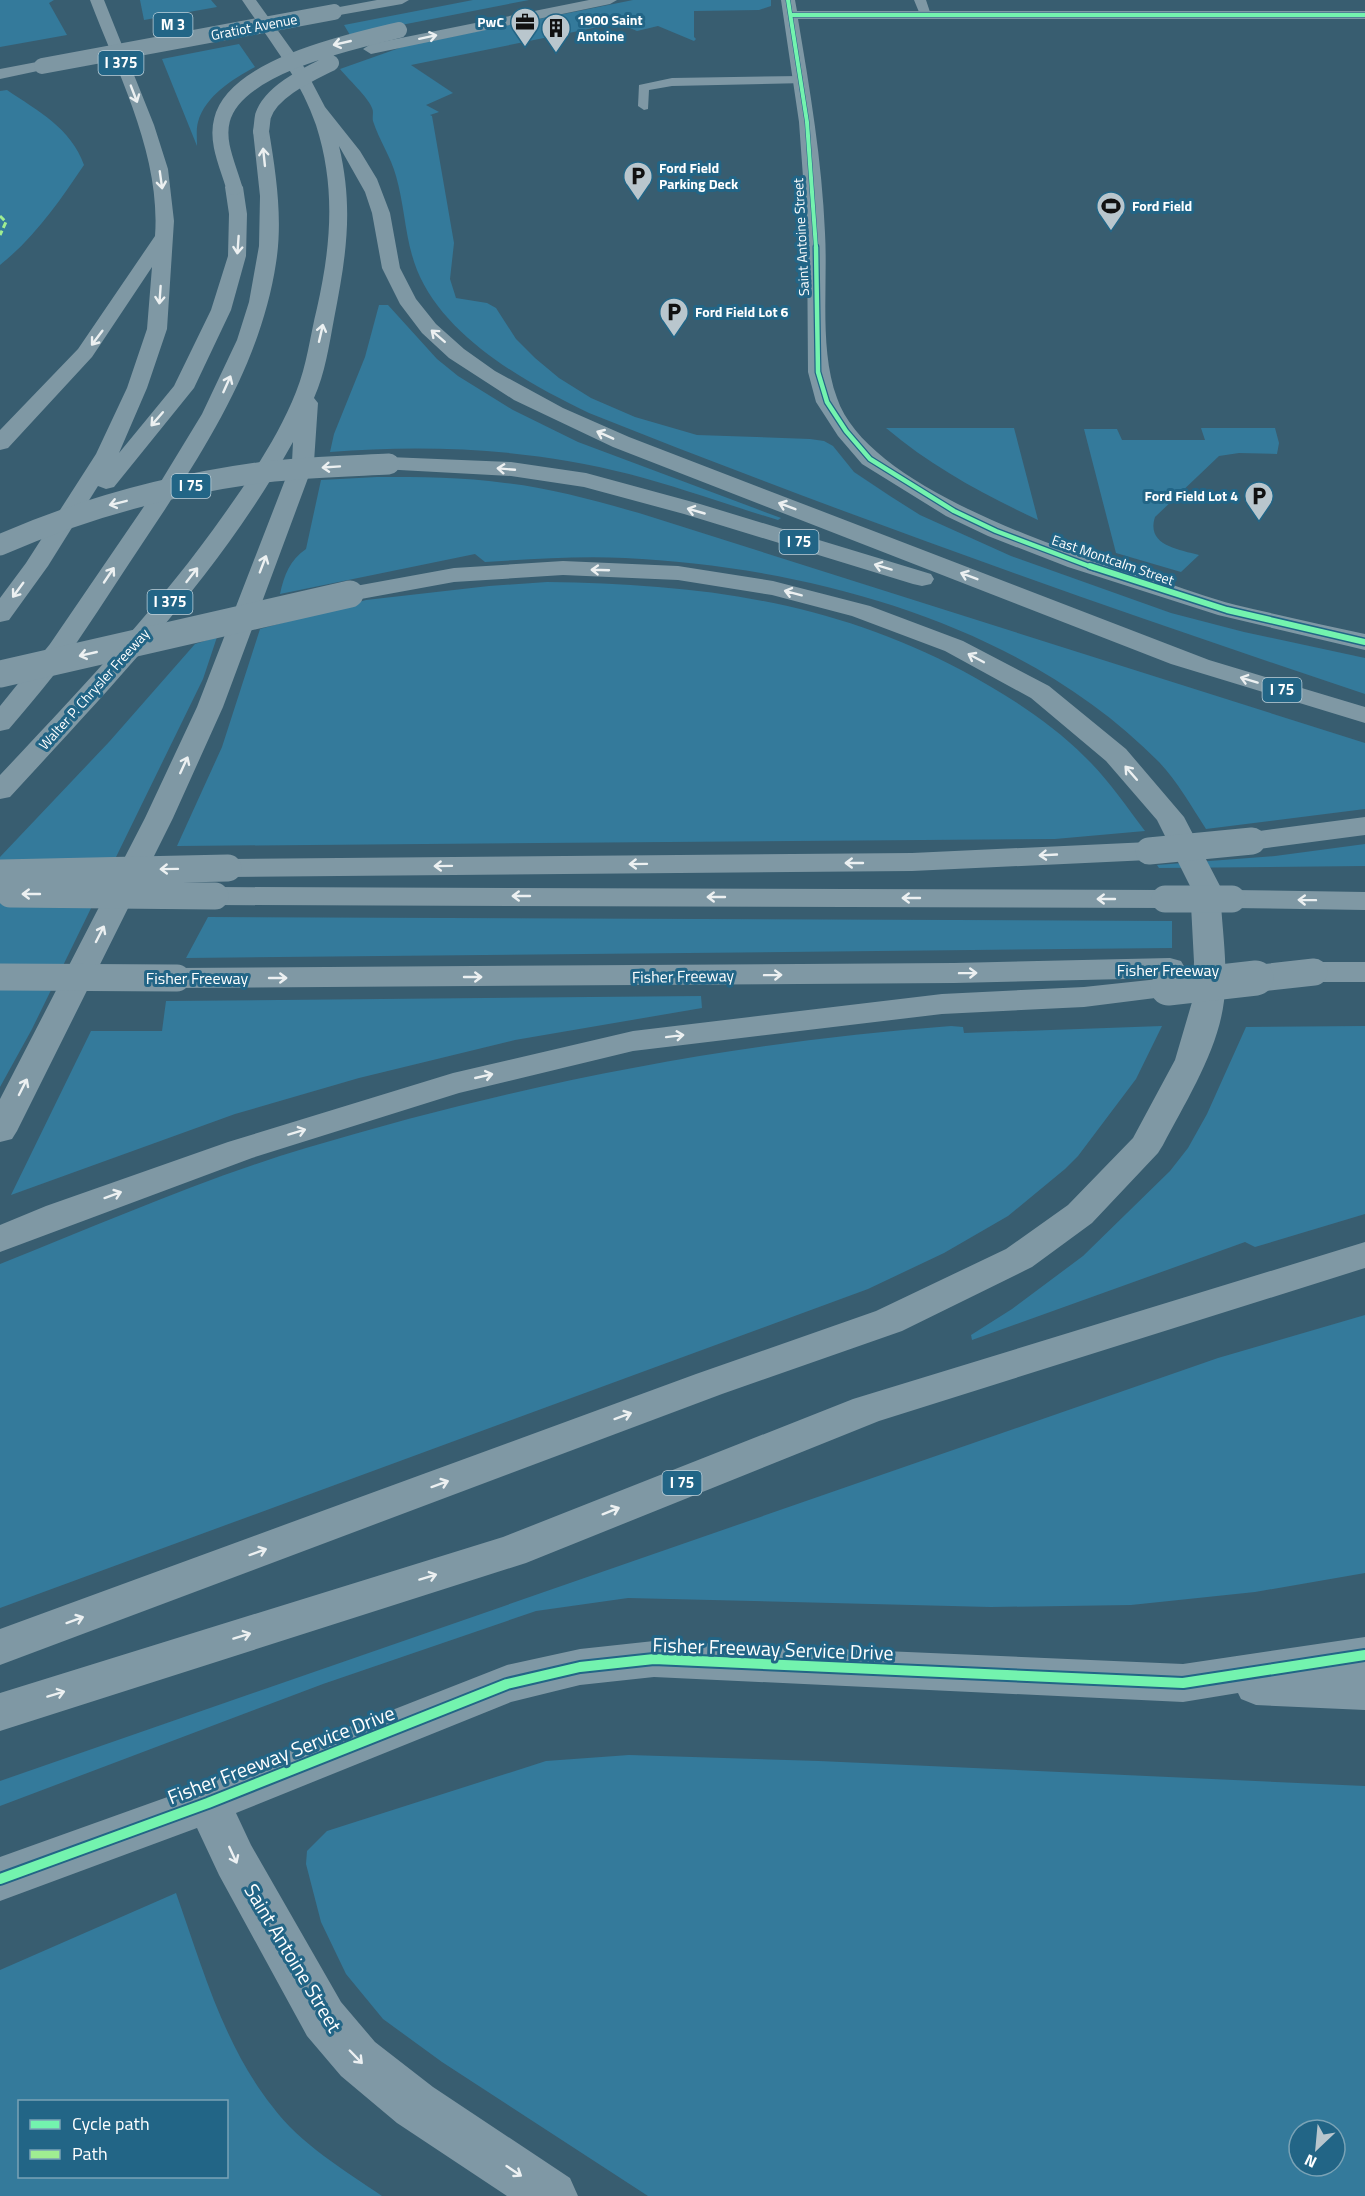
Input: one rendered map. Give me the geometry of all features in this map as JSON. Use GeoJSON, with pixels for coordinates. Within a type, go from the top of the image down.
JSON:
{"type":"FeatureCollection","features":[{"type":"Feature","properties":{"kind":"highway","name":"I 375"},"geometry":{"type":"LineString","coordinates":[[0,615],[36,566],[107,454],[137,388],[157,329],[164,236],[159,169],[146,125],[97,0]]}},
{"type":"Feature","properties":{"kind":"highway"},"geometry":{"type":"LineString","coordinates":[[36,566],[184,388],[221,310],[233,275],[238,239],[234,187],[220,135],[225,110],[268,72],[296,58],[331,45],[549,0]]}},
{"type":"Feature","properties":{"kind":"highway"},"geometry":{"type":"LineString","coordinates":[[0,723],[49,664],[151,514],[220,399],[249,333],[262,285],[270,229],[261,131],[263,116],[272,101],[313,71],[341,58],[371,49],[609,0]]}},
{"type":"Feature","properties":{"kind":"highway","name":"Walter P. Chrysler Freeway"},"geometry":{"type":"LineString","coordinates":[[0,791],[137,644],[216,545],[264,473],[308,390],[338,258],[340,233],[336,167],[319,110],[308,88],[264,19],[248,4]]}},
{"type":"Feature","properties":{"kind":"highway"},"geometry":{"type":"LineString","coordinates":[[319,110],[367,174],[379,206],[391,268],[409,304],[431,330],[480,372],[538,405],[621,442],[1200,664]]}},
{"type":"Feature","properties":{"kind":"highway"},"geometry":{"type":"LineString","coordinates":[[0,443],[85,353],[118,308],[164,236]]}},
{"type":"Feature","properties":{"kind":"highway"},"geometry":{"type":"LineString","coordinates":[[0,1131],[159,818],[210,707],[303,462],[308,390]]}},
{"type":"Feature","properties":{"kind":"highway","name":"I 75"},"geometry":{"type":"LineString","coordinates":[[0,545],[16,537],[102,507],[203,483],[266,472],[389,464],[511,469],[586,480],[692,509],[1365,715]]}},
{"type":"Feature","properties":{"kind":"highway"},"geometry":{"type":"LineString","coordinates":[[0,674],[350,594],[465,574],[563,568],[678,573],[773,588],[861,611],[954,646],[1040,692],[1116,755],[1170,817],[1205,886],[1209,962],[1208,1002],[1191,1060],[1146,1145],[1080,1214],[1019,1258],[890,1321],[709,1384],[0,1647]]}},
{"type":"Feature","properties":{"kind":"highway"},"geometry":{"type":"LineString","coordinates":[[0,873],[228,868],[912,862],[1149,851],[1252,841],[1365,826]]}},
{"type":"Feature","properties":{"kind":"highway"},"geometry":{"type":"LineString","coordinates":[[0,894],[1365,901]]}},
{"type":"Feature","properties":{"kind":"highway"},"geometry":{"type":"LineString","coordinates":[[0,1239],[58,1215],[240,1150],[453,1083],[633,1041],[942,1004],[1084,998],[1169,978],[1365,972]]}},
{"type":"Feature","properties":{"kind":"highway","name":"Fisher Freeway"},"geometry":{"type":"LineString","coordinates":[[0,977],[942,973],[1169,978]]}},
{"type":"Feature","properties":{"kind":"highway","name":"I 75"},"geometry":{"type":"LineString","coordinates":[[0,1712],[512,1551],[867,1410],[1365,1255]]}},
{"type":"Feature","properties":{"kind":"main road","name":"Gratiot Avenue"},"geometry":{"type":"LineString","coordinates":[[0,74],[402,0]]}},
{"type":"Feature","properties":{"kind":"main road","name":"Gratiot Avenue"},"geometry":{"type":"LineString","coordinates":[[248,4],[277,6]]}},
{"type":"Feature","properties":{"kind":"main road"},"geometry":{"type":"LineString","coordinates":[[92,39],[127,33]]}},
{"type":"Feature","properties":{"kind":"street"},"geometry":{"type":"LineString","coordinates":[[1298,0],[1309,15]]}},
{"type":"Feature","properties":{"kind":"street"},"geometry":{"type":"LineString","coordinates":[[790,8],[923,7],[1365,15]]}},
{"type":"Feature","properties":{"kind":"street","name":"Saint Antoine Street"},"geometry":{"type":"LineString","coordinates":[[790,8],[802,80],[816,232],[818,372],[827,402],[846,431],[870,459]]}},
{"type":"Feature","properties":{"kind":"street","name":"East Montcalm Street"},"geometry":{"type":"LineString","coordinates":[[870,459],[954,512],[1065,558],[1152,588],[1227,610],[1365,642]]}},
{"type":"Feature","properties":{"kind":"street","name":"Fisher Freeway Service Drive"},"geometry":{"type":"LineString","coordinates":[[0,1879],[208,1803],[507,1684],[580,1667],[654,1659],[1183,1683],[1365,1655]]}},
{"type":"Feature","properties":{"kind":"street"},"geometry":{"type":"LineString","coordinates":[[1183,1683],[1365,1691]]}},
{"type":"Feature","properties":{"kind":"street","name":"Saint Antoine Street"},"geometry":{"type":"LineString","coordinates":[[208,1803],[235,1860],[324,2019],[358,2059],[415,2105],[552,2196]]}},
{"type":"Feature","properties":{"kind":"lane"},"geometry":{"type":"LineString","coordinates":[[644,105],[643,88],[672,82],[802,80]]}},
{"type":"Feature","properties":{"kind":"shaded area"},"geometry":{"type":"Polygon","coordinates":[[[0,0],[54,0],[49,3],[67,35],[0,47],[0,0]]]}},
{"type":"Feature","properties":{"kind":"shaded area"},"geometry":{"type":"Polygon","coordinates":[[[140,0],[211,0],[217,7],[144,20],[140,0]]]}},
{"type":"Feature","properties":{"kind":"shaded area"},"geometry":{"type":"Polygon","coordinates":[[[473,0],[529,0],[350,35],[344,25],[473,0]]]}},
{"type":"Feature","properties":{"kind":"shaded area"},"geometry":{"type":"Polygon","coordinates":[[[633,0],[771,0],[771,6],[759,10],[694,11],[694,37],[696,39],[694,41],[658,26],[637,31],[618,23],[411,65],[453,93],[426,105],[439,112],[430,115],[454,243],[450,279],[456,298],[487,303],[496,308],[516,339],[535,358],[559,378],[591,398],[635,417],[697,435],[824,441],[833,446],[854,472],[920,515],[1011,556],[1171,613],[1244,632],[1365,658],[1365,694],[975,559],[782,488],[589,413],[514,372],[467,337],[446,316],[430,294],[417,270],[410,247],[396,176],[373,121],[372,108],[340,69],[405,46],[633,0]]]}},
{"type":"Feature","properties":{"kind":"shaded area"},"geometry":{"type":"Polygon","coordinates":[[[239,44],[255,67],[221,89],[207,104],[198,122],[197,146],[162,59],[239,44]]]}},
{"type":"Feature","properties":{"kind":"shaded area"},"geometry":{"type":"Polygon","coordinates":[[[7,90],[42,113],[62,131],[71,141],[84,165],[56,206],[35,231],[0,265],[0,91],[7,90]]]}},
{"type":"Feature","properties":{"kind":"shaded area"},"geometry":{"type":"Polygon","coordinates":[[[379,305],[388,305],[437,359],[458,376],[513,410],[578,442],[781,518],[778,520],[629,474],[555,459],[443,449],[330,452],[334,434],[365,357],[379,305]]]}},
{"type":"Feature","properties":{"kind":"shaded area"},"geometry":{"type":"Polygon","coordinates":[[[886,428],[1014,428],[1038,520],[959,479],[921,455],[886,428]]]}},
{"type":"Feature","properties":{"kind":"shaded area"},"geometry":{"type":"Polygon","coordinates":[[[1201,428],[1275,428],[1279,443],[1277,454],[1239,453],[1219,456],[1155,517],[1153,526],[1159,540],[1173,548],[1199,555],[1181,572],[1116,553],[1084,429],[1117,429],[1122,440],[1205,440],[1201,428]]]}},
{"type":"Feature","properties":{"kind":"shaded area"},"geometry":{"type":"Polygon","coordinates":[[[377,477],[489,481],[573,495],[639,513],[1365,743],[1365,809],[1206,829],[1159,762],[1105,714],[1045,674],[980,640],[912,612],[841,590],[768,574],[696,564],[625,558],[485,562],[475,554],[280,594],[288,568],[306,549],[321,480],[377,477]]]}},
{"type":"Feature","properties":{"kind":"shaded area"},"geometry":{"type":"Polygon","coordinates":[[[547,582],[656,587],[709,592],[761,601],[812,612],[863,627],[913,647],[996,690],[1057,732],[1101,774],[1145,831],[1055,839],[177,846],[222,747],[260,629],[366,600],[547,582]]]}},
{"type":"Feature","properties":{"kind":"shaded area"},"geometry":{"type":"Polygon","coordinates":[[[217,637],[203,679],[32,1029],[0,1087],[0,857],[109,742],[195,644],[217,637]]]}},
{"type":"Feature","properties":{"kind":"shaded area"},"geometry":{"type":"Polygon","coordinates":[[[1365,844],[1365,866],[1159,868],[1157,865],[1275,856],[1365,844]]]}},
{"type":"Feature","properties":{"kind":"shaded area"},"geometry":{"type":"Polygon","coordinates":[[[208,917],[1172,921],[1172,948],[186,958],[208,917]]]}},
{"type":"Feature","properties":{"kind":"shaded area"},"geometry":{"type":"Polygon","coordinates":[[[701,996],[702,1008],[515,1040],[359,1078],[235,1114],[11,1195],[91,1031],[162,1031],[166,1001],[701,996]]]}},
{"type":"Feature","properties":{"kind":"shaded area"},"geometry":{"type":"Polygon","coordinates":[[[1162,1026],[1136,1079],[1078,1156],[1008,1216],[944,1253],[868,1289],[0,1608],[0,1264],[267,1160],[466,1104],[625,1069],[705,1055],[868,1033],[963,1027],[964,1033],[1162,1026]]]}},
{"type":"Feature","properties":{"kind":"shaded area"},"geometry":{"type":"Polygon","coordinates":[[[1365,1026],[1365,1214],[1255,1247],[1245,1242],[972,1340],[971,1335],[1012,1309],[1083,1256],[1170,1171],[1188,1148],[1207,1114],[1246,1027],[1365,1026]]]}},
{"type":"Feature","properties":{"kind":"shaded area"},"geometry":{"type":"Polygon","coordinates":[[[1365,1315],[1365,1573],[1255,1592],[1131,1605],[991,1607],[628,1598],[536,1611],[323,1684],[0,1806],[0,1781],[1218,1358],[1365,1315]]]}},
{"type":"Feature","properties":{"kind":"shaded area"},"geometry":{"type":"Polygon","coordinates":[[[629,1755],[819,1761],[1365,1786],[1365,2196],[648,2196],[442,2062],[383,2019],[346,1974],[321,1922],[306,1864],[307,1851],[327,1831],[546,1761],[629,1755]]]}},
{"type":"Feature","properties":{"kind":"shaded area"},"geometry":{"type":"Polygon","coordinates":[[[176,1893],[215,2004],[240,2057],[255,2082],[283,2120],[309,2144],[382,2196],[0,2196],[0,1970],[176,1893]]]}},
{"type":"Feature","properties":{"kind":"marked path"},"geometry":{"type":"LineString","coordinates":[[0,216],[6,222],[0,235]]}},
{"type":"Feature","properties":{"kind":"cycle path"},"geometry":{"type":"LineString","coordinates":[[788,0],[807,122],[816,232],[818,372],[827,402],[846,431],[870,459],[954,511],[996,531],[1076,562],[1227,610],[1365,642]]}},
{"type":"Feature","properties":{"kind":"cycle path"},"geometry":{"type":"LineString","coordinates":[[791,15],[1365,15]]}},
{"type":"Feature","properties":{"kind":"cycle path"},"geometry":{"type":"LineString","coordinates":[[0,1879],[208,1803],[507,1684],[580,1667],[654,1659],[1183,1683],[1365,1655]]}},
{"type":"Feature","properties":{"kind":"place","name":"PwC"},"geometry":{"type":"Point","coordinates":[525,48]}},
{"type":"Feature","properties":{"kind":"place","name":"1900 Saint Antoine"},"geometry":{"type":"Point","coordinates":[556,54]}},
{"type":"Feature","properties":{"kind":"place","name":"Ford Field Parking Deck"},"geometry":{"type":"Point","coordinates":[638,202]}},
{"type":"Feature","properties":{"kind":"place","name":"Ford Field"},"geometry":{"type":"Point","coordinates":[1111,232]}},
{"type":"Feature","properties":{"kind":"place","name":"Ford Field Lot 6"},"geometry":{"type":"Point","coordinates":[674,338]}},
{"type":"Feature","properties":{"kind":"place","name":"Ford Field Lot 4"},"geometry":{"type":"Point","coordinates":[1259,522]}}]}
